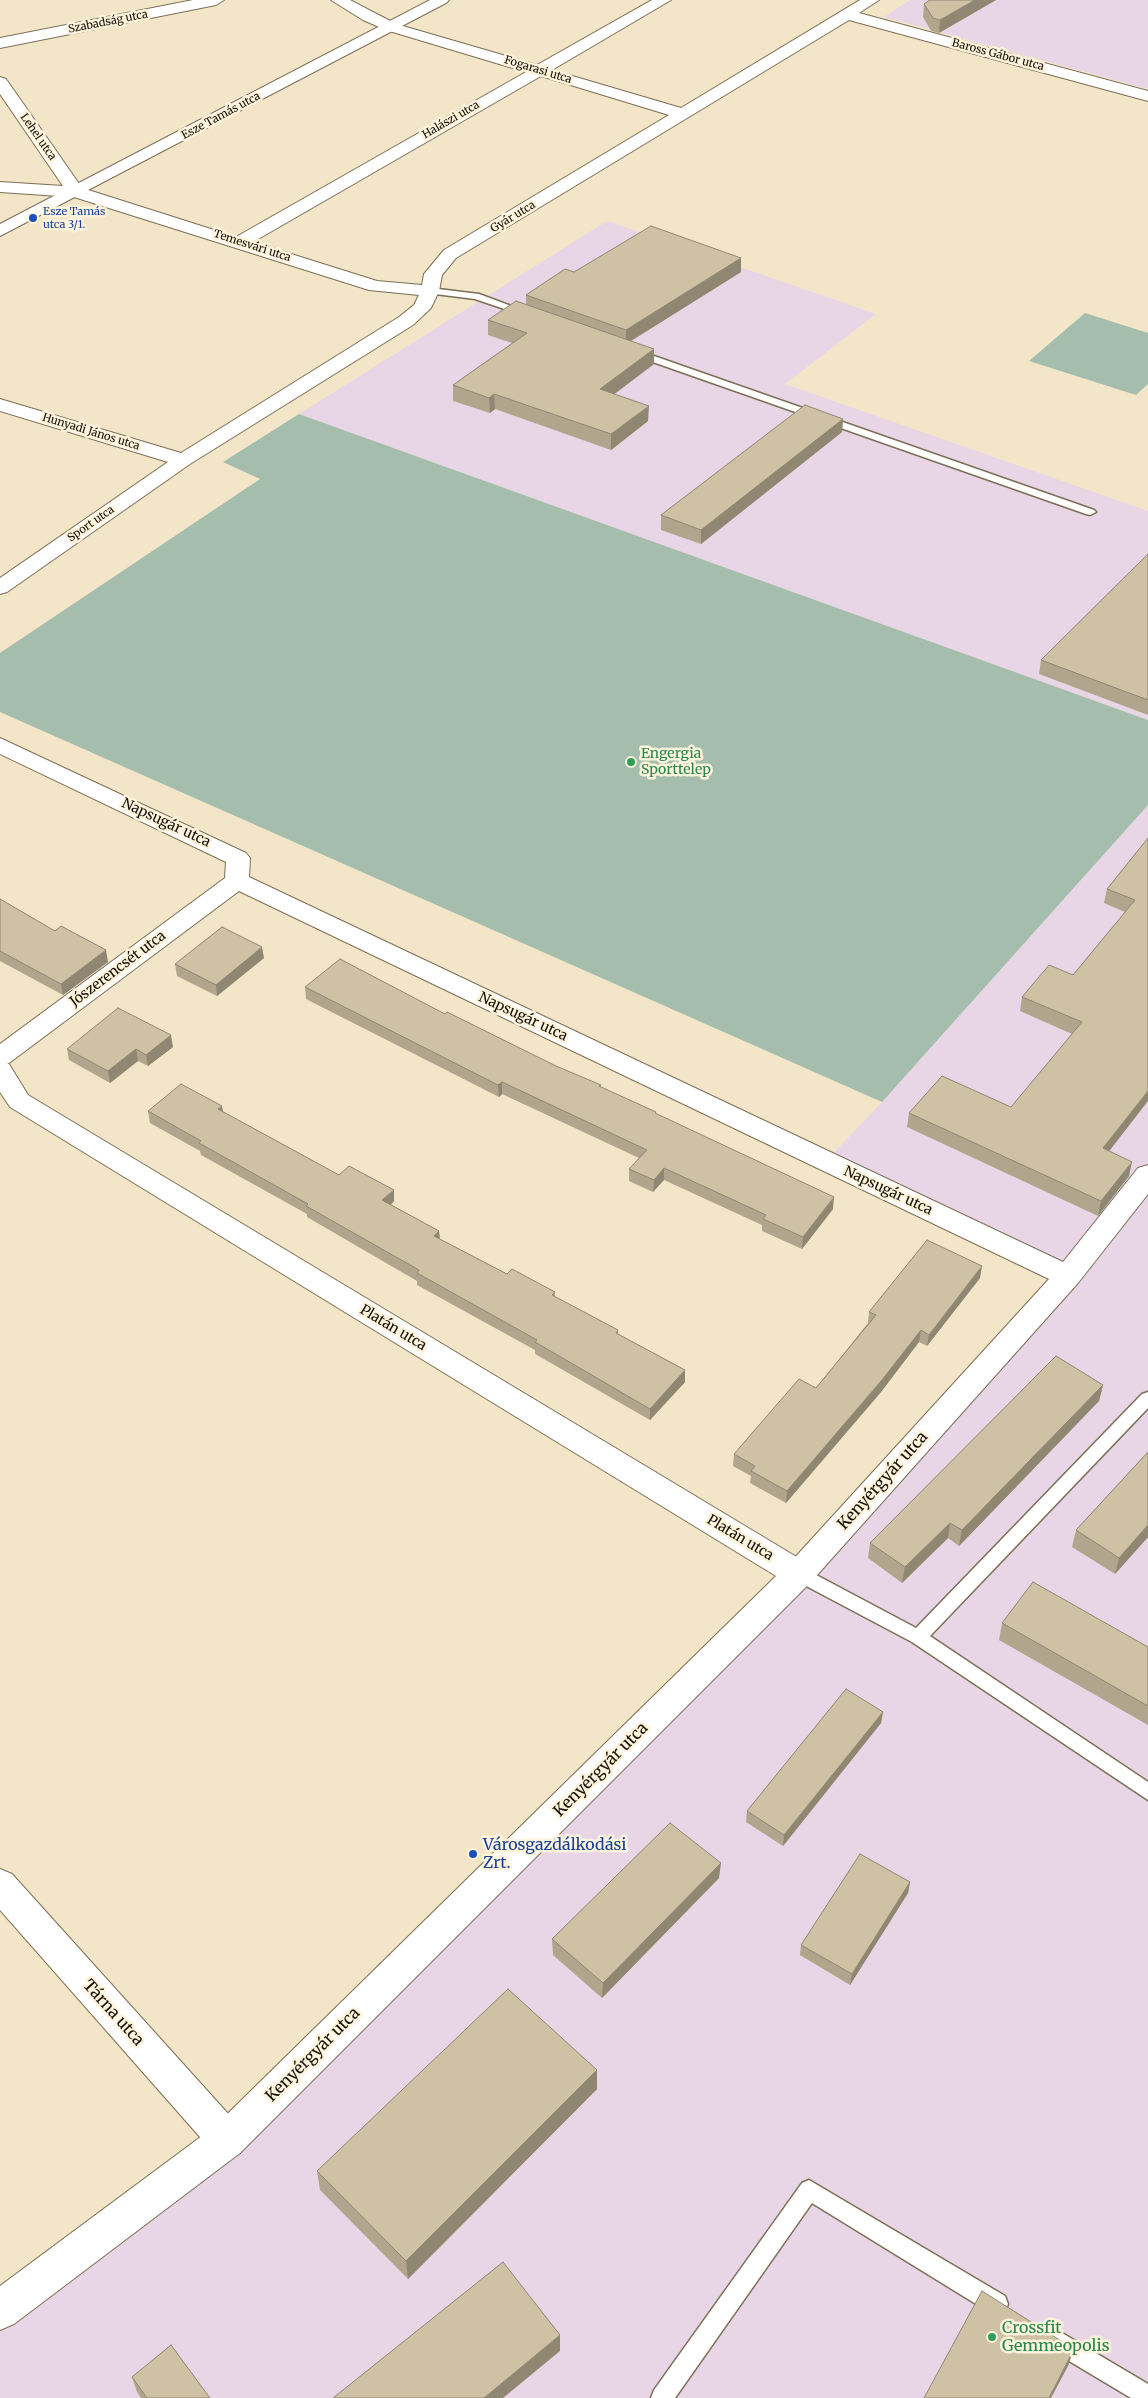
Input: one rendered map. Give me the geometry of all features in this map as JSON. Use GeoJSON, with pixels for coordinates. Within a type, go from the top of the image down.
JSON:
{"type":"FeatureCollection","features":[{"type":"Feature","properties":{"kind":"street","name":"Szabadság utca"},"geometry":{"type":"LineString","coordinates":[[0,43],[216,0]]}},
{"type":"Feature","properties":{"kind":"street","name":"Fogarasi utca"},"geometry":{"type":"LineString","coordinates":[[339,0],[368,17],[391,27],[684,114]]}},
{"type":"Feature","properties":{"kind":"street","name":"Esze Tamás utca"},"geometry":{"type":"LineString","coordinates":[[0,231],[441,0]]}},
{"type":"Feature","properties":{"kind":"street","name":"Halászi utca"},"geometry":{"type":"LineString","coordinates":[[240,242],[663,0]]}},
{"type":"Feature","properties":{"kind":"street","name":"Gyár utca"},"geometry":{"type":"LineString","coordinates":[[183,460],[406,321],[422,308],[430,291],[433,274],[450,254],[871,0]]}},
{"type":"Feature","properties":{"kind":"street","name":"Baross Gábor utca"},"geometry":{"type":"LineString","coordinates":[[848,15],[1148,96]]}},
{"type":"Feature","properties":{"kind":"street","name":"Lehel utca"},"geometry":{"type":"LineString","coordinates":[[0,82],[76,192]]}},
{"type":"Feature","properties":{"kind":"street","name":"Temesvári utca"},"geometry":{"type":"LineString","coordinates":[[0,187],[76,192],[375,286],[430,291]]}},
{"type":"Feature","properties":{"kind":"street","name":"Hunyadi János utca"},"geometry":{"type":"LineString","coordinates":[[0,405],[183,460]]}},
{"type":"Feature","properties":{"kind":"street","name":"Sport utca"},"geometry":{"type":"LineString","coordinates":[[0,588],[183,460]]}},
{"type":"Feature","properties":{"kind":"street","name":"Napsugár utca"},"geometry":{"type":"LineString","coordinates":[[0,745],[238,858],[236,881],[1068,1276]]}},
{"type":"Feature","properties":{"kind":"street","name":"Jószerencsét utca"},"geometry":{"type":"LineString","coordinates":[[0,1057],[236,881]]}},
{"type":"Feature","properties":{"kind":"street","name":"Platán utca"},"geometry":{"type":"LineString","coordinates":[[0,1070],[19,1101],[799,1574]]}},
{"type":"Feature","properties":{"kind":"street","name":"Kenyérgyár utca"},"geometry":{"type":"LineString","coordinates":[[0,2310],[227,2140],[799,1574],[1068,1276],[1148,1175]]}},
{"type":"Feature","properties":{"kind":"street","name":"Tárna utca"},"geometry":{"type":"LineString","coordinates":[[0,1885],[227,2140]]}},
{"type":"Feature","properties":{"kind":"lane"},"geometry":{"type":"LineString","coordinates":[[430,291],[476,296],[531,315]]}},
{"type":"Feature","properties":{"kind":"lane"},"geometry":{"type":"LineString","coordinates":[[624,348],[1090,512]]}},
{"type":"Feature","properties":{"kind":"lane"},"geometry":{"type":"LineString","coordinates":[[918,1636],[1148,1398]]}},
{"type":"Feature","properties":{"kind":"lane"},"geometry":{"type":"LineString","coordinates":[[799,1574],[918,1636],[1148,1792]]}},
{"type":"Feature","properties":{"kind":"lane"},"geometry":{"type":"LineString","coordinates":[[662,2398],[809,2190],[1012,2314]]}},
{"type":"Feature","properties":{"kind":"lane"},"geometry":{"type":"LineString","coordinates":[[1038,2329],[1148,2396]]}},
{"type":"Feature","properties":{"kind":"shaded area"},"geometry":{"type":"Polygon","coordinates":[[[910,0],[1148,0],[1148,89],[884,17],[910,0]]]}},
{"type":"Feature","properties":{"kind":"shaded area"},"geometry":{"type":"Polygon","coordinates":[[[607,221],[876,314],[785,384],[1148,511],[1148,720],[299,414],[607,221]]]}},
{"type":"Feature","properties":{"kind":"shaded area"},"geometry":{"type":"Polygon","coordinates":[[[1148,805],[1148,2398],[0,2398],[0,2310],[227,2140],[799,1574],[1067,1276],[826,1161],[882,1102],[1148,805]]]}},
{"type":"Feature","properties":{"kind":"green space"},"geometry":{"type":"Polygon","coordinates":[[[1085,313],[1148,333],[1148,384],[1136,395],[1029,361],[1085,313]]]}},
{"type":"Feature","properties":{"kind":"green space","name":"Engergia Sporttelep"},"geometry":{"type":"Polygon","coordinates":[[[299,414],[1148,720],[1148,805],[882,1102],[0,712],[0,653],[260,479],[223,462],[299,414]]]}},
{"type":"Feature","properties":{"kind":"building"},"geometry":{"type":"Polygon","coordinates":[[[930,0],[975,0],[940,20],[933,18],[924,4],[930,0]]]}},
{"type":"Feature","properties":{"kind":"building"},"geometry":{"type":"Polygon","coordinates":[[[651,226],[741,258],[626,330],[526,295],[565,269],[574,272],[651,226]]]}},
{"type":"Feature","properties":{"kind":"building"},"geometry":{"type":"Polygon","coordinates":[[[516,301],[654,349],[600,389],[649,406],[611,434],[494,394],[489,398],[453,385],[527,333],[488,320],[516,301]]]}},
{"type":"Feature","properties":{"kind":"building"},"geometry":{"type":"Polygon","coordinates":[[[805,405],[843,419],[701,530],[661,515],[805,405]]]}},
{"type":"Feature","properties":{"kind":"building"},"geometry":{"type":"Polygon","coordinates":[[[1148,554],[1148,700],[1041,660],[1148,554]]]}},
{"type":"Feature","properties":{"kind":"building"},"geometry":{"type":"Polygon","coordinates":[[[1148,838],[1148,1091],[1103,1148],[1132,1162],[1101,1201],[909,1113],[942,1076],[1011,1107],[1082,1022],[1022,997],[1049,965],[1073,975],[1135,900],[1107,889],[1148,838]]]}},
{"type":"Feature","properties":{"kind":"building"},"geometry":{"type":"Polygon","coordinates":[[[0,899],[55,931],[61,926],[106,950],[61,984],[0,951],[0,899]]]}},
{"type":"Feature","properties":{"kind":"building"},"geometry":{"type":"Polygon","coordinates":[[[222,927],[262,947],[216,985],[175,964],[222,927]]]}},
{"type":"Feature","properties":{"kind":"building"},"geometry":{"type":"Polygon","coordinates":[[[340,959],[445,1014],[447,1012],[556,1066],[601,1085],[599,1086],[834,1197],[803,1237],[763,1219],[766,1215],[664,1168],[654,1180],[629,1169],[647,1150],[502,1082],[498,1085],[305,987],[340,959]]]}},
{"type":"Feature","properties":{"kind":"building"},"geometry":{"type":"Polygon","coordinates":[[[118,1008],[171,1035],[146,1055],[136,1049],[108,1071],[67,1049],[118,1008]]]}},
{"type":"Feature","properties":{"kind":"building"},"geometry":{"type":"Polygon","coordinates":[[[181,1084],[222,1106],[218,1109],[339,1175],[349,1166],[394,1190],[382,1200],[439,1231],[434,1236],[507,1274],[512,1269],[555,1292],[552,1295],[618,1330],[616,1333],[685,1370],[650,1409],[535,1342],[537,1340],[417,1273],[419,1270],[306,1206],[308,1204],[199,1143],[201,1141],[148,1111],[181,1084]]]}},
{"type":"Feature","properties":{"kind":"building"},"geometry":{"type":"Polygon","coordinates":[[[927,1240],[982,1266],[929,1335],[921,1330],[882,1380],[787,1491],[751,1471],[755,1466],[734,1454],[799,1379],[816,1388],[876,1315],[869,1312],[927,1240]]]}},
{"type":"Feature","properties":{"kind":"building"},"geometry":{"type":"Polygon","coordinates":[[[1056,1356],[1103,1385],[962,1530],[950,1523],[905,1567],[870,1543],[1056,1356]]]}},
{"type":"Feature","properties":{"kind":"building"},"geometry":{"type":"Polygon","coordinates":[[[1148,1452],[1148,1525],[1119,1558],[1076,1530],[1148,1452]]]}},
{"type":"Feature","properties":{"kind":"building"},"geometry":{"type":"Polygon","coordinates":[[[1033,1582],[1148,1647],[1148,1706],[1002,1623],[1033,1582]]]}},
{"type":"Feature","properties":{"kind":"building"},"geometry":{"type":"Polygon","coordinates":[[[846,1689],[883,1712],[784,1835],[747,1811],[846,1689]]]}},
{"type":"Feature","properties":{"kind":"building"},"geometry":{"type":"Polygon","coordinates":[[[670,1823],[721,1863],[603,1983],[552,1939],[670,1823]]]}},
{"type":"Feature","properties":{"kind":"building"},"geometry":{"type":"Polygon","coordinates":[[[860,1854],[910,1882],[852,1974],[801,1945],[860,1854]]]}},
{"type":"Feature","properties":{"kind":"building"},"geometry":{"type":"Polygon","coordinates":[[[508,1989],[597,2070],[406,2261],[317,2171],[508,1989]]]}},
{"type":"Feature","properties":{"kind":"building"},"geometry":{"type":"Polygon","coordinates":[[[503,2262],[560,2335],[484,2398],[333,2398],[503,2262]]]}},
{"type":"Feature","properties":{"kind":"building","name":"Crossfit Gemmeopolis"},"geometry":{"type":"Polygon","coordinates":[[[982,2291],[1074,2349],[1049,2398],[924,2398],[982,2291]]]}},
{"type":"Feature","properties":{"kind":"building"},"geometry":{"type":"Polygon","coordinates":[[[171,2345],[210,2398],[147,2398],[132,2377],[171,2345]]]}},
{"type":"Feature","properties":{"kind":"place","name":"Esze Tamás utca 3/1."},"geometry":{"type":"Point","coordinates":[33,218]}},
{"type":"Feature","properties":{"kind":"place","name":"Engergia Sporttelep"},"geometry":{"type":"Point","coordinates":[631,762]}},
{"type":"Feature","properties":{"kind":"place","name":"Városgazdálkodási Zrt."},"geometry":{"type":"Point","coordinates":[473,1854]}},
{"type":"Feature","properties":{"kind":"place","name":"Crossfit Gemmeopolis"},"geometry":{"type":"Point","coordinates":[992,2337]}}]}
